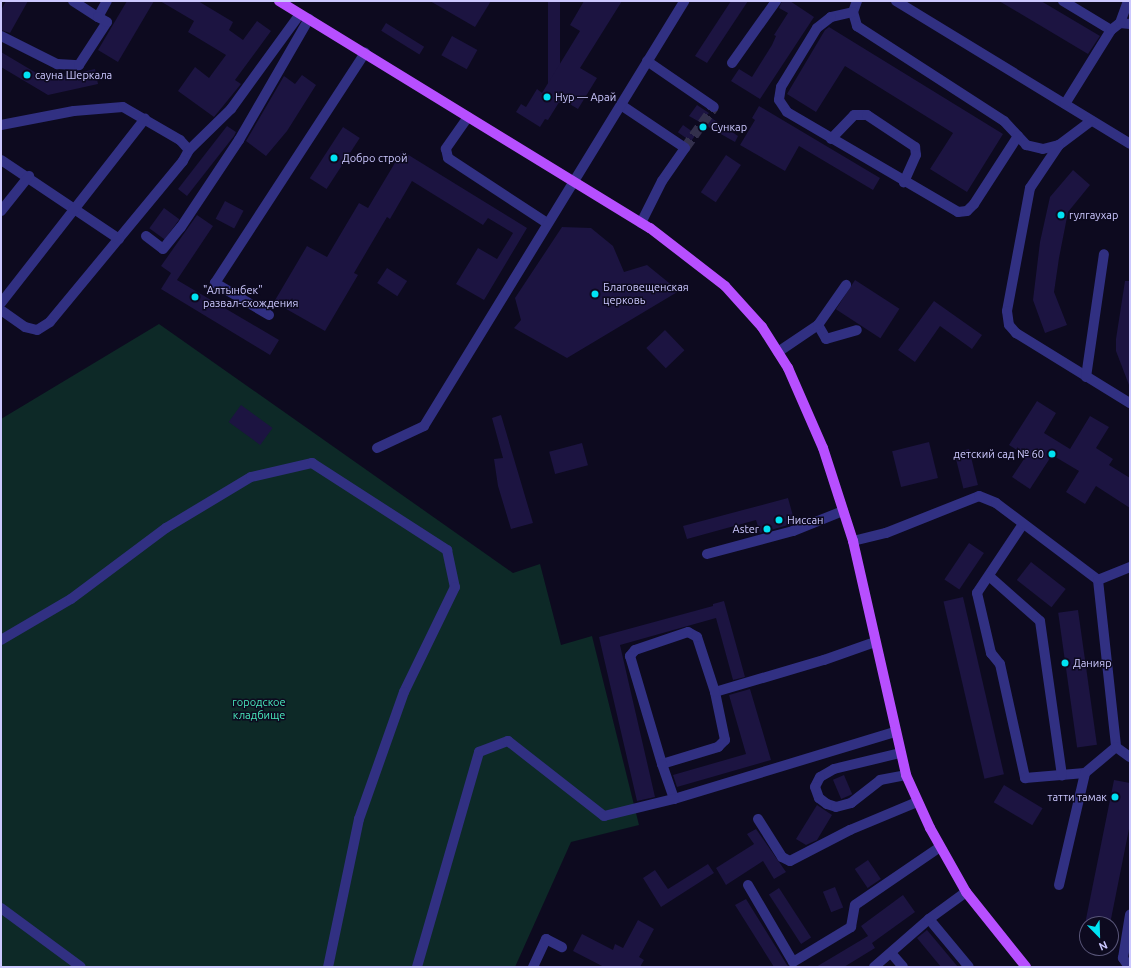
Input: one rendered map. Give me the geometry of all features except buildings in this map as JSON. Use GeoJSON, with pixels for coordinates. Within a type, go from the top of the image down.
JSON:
{"type":"FeatureCollection","features":[{"type":"Feature","properties":{"kind":"main road"},"geometry":{"type":"LineString","coordinates":[[279,1],[575,181],[641,223],[725,286],[762,327],[788,368],[823,448],[853,541],[895,732],[906,775],[940,847],[966,892],[1025,966]]}},
{"type":"Feature","properties":{"kind":"street"},"geometry":{"type":"LineString","coordinates":[[1,36],[23,49],[57,64],[79,65],[107,22],[73,1]]}},
{"type":"Feature","properties":{"kind":"street"},"geometry":{"type":"LineString","coordinates":[[98,17],[108,1]]}},
{"type":"Feature","properties":{"kind":"street"},"geometry":{"type":"LineString","coordinates":[[377,448],[424,426],[684,1]]}},
{"type":"Feature","properties":{"kind":"street"},"geometry":{"type":"LineString","coordinates":[[732,63],[776,1]]}},
{"type":"Feature","properties":{"kind":"street"},"geometry":{"type":"LineString","coordinates":[[857,1],[853,12],[857,26],[1004,122],[1026,145],[1036,149],[1058,145]]}},
{"type":"Feature","properties":{"kind":"street"},"geometry":{"type":"LineString","coordinates":[[896,1],[1130,144]]}},
{"type":"Feature","properties":{"kind":"street"},"geometry":{"type":"LineString","coordinates":[[1063,1],[1111,30]]}},
{"type":"Feature","properties":{"kind":"street"},"geometry":{"type":"LineString","coordinates":[[1065,104],[1111,30],[1125,24],[1128,1]]}},
{"type":"Feature","properties":{"kind":"street"},"geometry":{"type":"LineString","coordinates":[[853,12],[831,17],[820,24],[779,93],[779,100],[787,112],[954,211],[967,211],[974,204],[1018,136]]}},
{"type":"Feature","properties":{"kind":"street"},"geometry":{"type":"LineString","coordinates":[[1,310],[24,327],[37,330],[60,311],[183,161],[189,150],[231,109],[305,16]]}},
{"type":"Feature","properties":{"kind":"street"},"geometry":{"type":"LineString","coordinates":[[146,236],[163,249],[180,228],[239,140],[305,16]]}},
{"type":"Feature","properties":{"kind":"street"},"geometry":{"type":"LineString","coordinates":[[269,315],[215,283],[365,53]]}},
{"type":"Feature","properties":{"kind":"street"},"geometry":{"type":"LineString","coordinates":[[647,61],[714,107]]}},
{"type":"Feature","properties":{"kind":"street"},"geometry":{"type":"LineString","coordinates":[[621,105],[685,148],[662,181],[641,223]]}},
{"type":"Feature","properties":{"kind":"street"},"geometry":{"type":"LineString","coordinates":[[1,126],[102,108],[123,107],[180,140],[189,150]]}},
{"type":"Feature","properties":{"kind":"street"},"geometry":{"type":"LineString","coordinates":[[831,139],[854,115],[867,115],[915,147],[916,155],[904,182]]}},
{"type":"Feature","properties":{"kind":"street"},"geometry":{"type":"LineString","coordinates":[[468,117],[446,149],[448,158],[547,223]]}},
{"type":"Feature","properties":{"kind":"street"},"geometry":{"type":"LineString","coordinates":[[1,303],[74,208],[145,120]]}},
{"type":"Feature","properties":{"kind":"street"},"geometry":{"type":"LineString","coordinates":[[1091,121],[1058,145],[1030,188],[1007,311],[1009,325],[1016,333],[1130,403]]}},
{"type":"Feature","properties":{"kind":"street"},"geometry":{"type":"LineString","coordinates":[[1,160],[28,176],[119,239]]}},
{"type":"Feature","properties":{"kind":"street"},"geometry":{"type":"LineString","coordinates":[[1,211],[28,176]]}},
{"type":"Feature","properties":{"kind":"street"},"geometry":{"type":"LineString","coordinates":[[1086,377],[1104,254]]}},
{"type":"Feature","properties":{"kind":"street"},"geometry":{"type":"LineString","coordinates":[[778,352],[818,324],[846,285]]}},
{"type":"Feature","properties":{"kind":"street"},"geometry":{"type":"LineString","coordinates":[[818,324],[826,339],[857,330]]}},
{"type":"Feature","properties":{"kind":"street"},"geometry":{"type":"LineString","coordinates":[[1,640],[71,599],[166,528],[251,477],[312,463],[447,550],[455,587],[404,692],[359,819],[328,967]]}},
{"type":"Feature","properties":{"kind":"street"},"geometry":{"type":"LineString","coordinates":[[853,541],[886,533],[979,496],[996,504],[1098,580],[1116,747],[1130,757]]}},
{"type":"Feature","properties":{"kind":"street"},"geometry":{"type":"LineString","coordinates":[[707,554],[794,531],[843,510]]}},
{"type":"Feature","properties":{"kind":"street"},"geometry":{"type":"LineString","coordinates":[[1023,524],[977,593],[991,653],[1000,664],[1025,778],[1085,773],[1116,747]]}},
{"type":"Feature","properties":{"kind":"street"},"geometry":{"type":"LineString","coordinates":[[1098,580],[1130,567]]}},
{"type":"Feature","properties":{"kind":"street"},"geometry":{"type":"LineString","coordinates":[[989,576],[1040,621],[1062,775]]}},
{"type":"Feature","properties":{"kind":"street"},"geometry":{"type":"LineString","coordinates":[[662,764],[718,747],[725,740],[715,692],[697,637],[688,632],[635,650],[630,656],[662,764],[674,799]]}},
{"type":"Feature","properties":{"kind":"street"},"geometry":{"type":"LineString","coordinates":[[715,692],[824,660],[875,642]]}},
{"type":"Feature","properties":{"kind":"street"},"geometry":{"type":"LineString","coordinates":[[417,967],[479,752],[508,741],[604,816],[674,799],[895,732]]}},
{"type":"Feature","properties":{"kind":"street"},"geometry":{"type":"LineString","coordinates":[[900,753],[834,768],[820,777],[815,787],[819,798],[827,804],[836,806],[851,803],[880,780],[906,775]]}},
{"type":"Feature","properties":{"kind":"street"},"geometry":{"type":"LineString","coordinates":[[1058,885],[1085,773]]}},
{"type":"Feature","properties":{"kind":"street"},"geometry":{"type":"LineString","coordinates":[[758,819],[782,857],[790,861],[850,830],[918,802]]}},
{"type":"Feature","properties":{"kind":"street"},"geometry":{"type":"LineString","coordinates":[[748,885],[793,962],[851,927],[855,906],[940,847]]}},
{"type":"Feature","properties":{"kind":"street"},"geometry":{"type":"LineString","coordinates":[[874,967],[929,919],[966,892]]}},
{"type":"Feature","properties":{"kind":"street"},"geometry":{"type":"LineString","coordinates":[[1,908],[81,967]]}},
{"type":"Feature","properties":{"kind":"street"},"geometry":{"type":"LineString","coordinates":[[1129,967],[1123,958],[1130,915]]}},
{"type":"Feature","properties":{"kind":"street"},"geometry":{"type":"LineString","coordinates":[[929,919],[969,967]]}},
{"type":"Feature","properties":{"kind":"street"},"geometry":{"type":"LineString","coordinates":[[533,967],[546,939],[562,947]]}},
{"type":"Feature","properties":{"kind":"street"},"geometry":{"type":"LineString","coordinates":[[891,953],[903,967]]}},
{"type":"Feature","properties":{"kind":"green space","name":"городское кладбище"},"geometry":{"type":"Polygon","coordinates":[[[159,324],[513,573],[540,564],[561,645],[592,636],[639,825],[571,842],[515,967],[1,967],[1,419],[159,324]]]}},
{"type":"Feature","properties":{"kind":"tunnel"},"geometry":{"type":"LineString","coordinates":[[685,148],[714,107]]}},
{"type":"Feature","properties":{"kind":"place","name":"сауна Шеркала"},"geometry":{"type":"Point","coordinates":[27,75]}},
{"type":"Feature","properties":{"kind":"place","name":"Нур — Арай"},"geometry":{"type":"Point","coordinates":[547,97]}},
{"type":"Feature","properties":{"kind":"place","name":"Сункар"},"geometry":{"type":"Point","coordinates":[703,127]}},
{"type":"Feature","properties":{"kind":"place","name":"Добро строй"},"geometry":{"type":"Point","coordinates":[334,158]}},
{"type":"Feature","properties":{"kind":"place","name":"гулгаухар"},"geometry":{"type":"Point","coordinates":[1061,215]}},
{"type":"Feature","properties":{"kind":"place","name":"Благовещенская церковь"},"geometry":{"type":"Point","coordinates":[595,294]}},
{"type":"Feature","properties":{"kind":"place","name":"\"Алтынбек\" развал-схождения"},"geometry":{"type":"Point","coordinates":[195,297]}},
{"type":"Feature","properties":{"kind":"place","name":"детский сад № 60"},"geometry":{"type":"Point","coordinates":[1052,454]}},
{"type":"Feature","properties":{"kind":"place","name":"Ниссан"},"geometry":{"type":"Point","coordinates":[779,520]}},
{"type":"Feature","properties":{"kind":"place","name":"Aster"},"geometry":{"type":"Point","coordinates":[767,529]}},
{"type":"Feature","properties":{"kind":"place","name":"Данияр"},"geometry":{"type":"Point","coordinates":[1065,663]}},
{"type":"Feature","properties":{"kind":"place","name":"татти тамак"},"geometry":{"type":"Point","coordinates":[1115,797]}}]}
